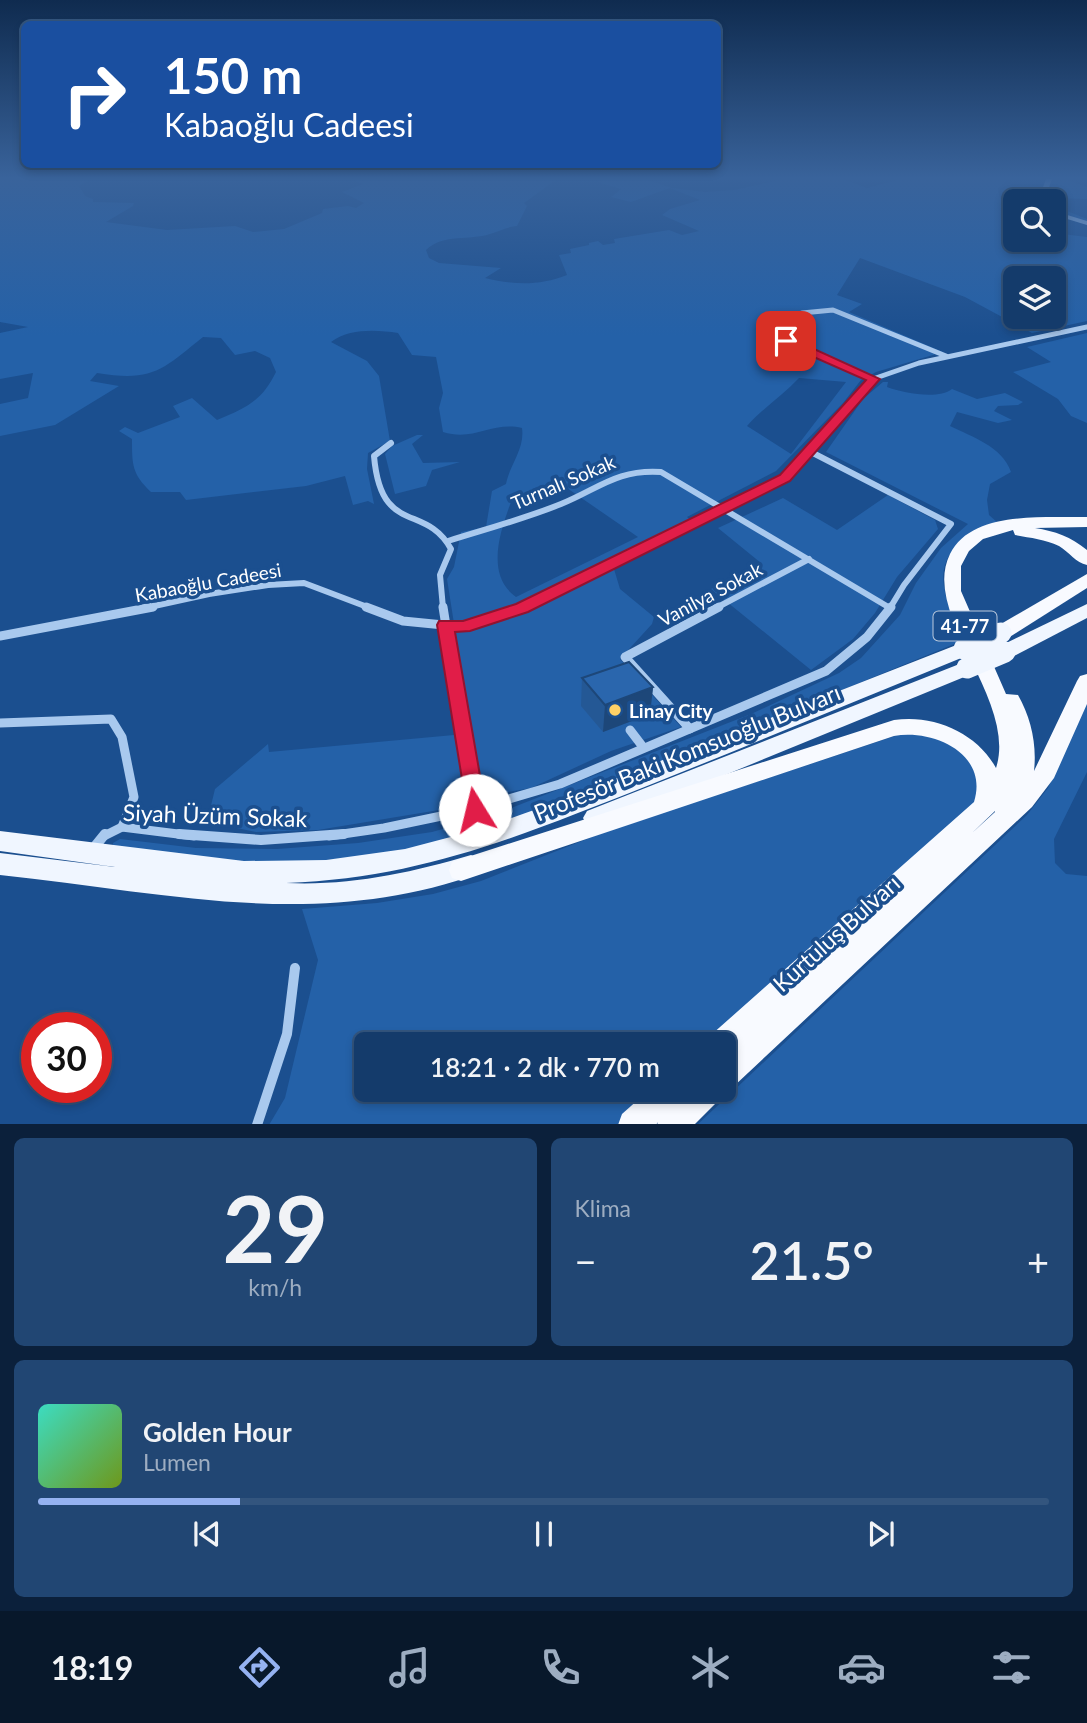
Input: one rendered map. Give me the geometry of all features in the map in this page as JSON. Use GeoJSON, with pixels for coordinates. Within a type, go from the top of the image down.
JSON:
{"type":"FeatureCollection","features":[{"type":"Feature","properties":{"kind":"highway","name":"41-77"},"geometry":{"type":"LineString","coordinates":[[981,825],[1003,785],[1009,768],[1010,742],[1001,704],[952,591],[951,570],[972,539],[1001,526],[1026,522],[1087,522]]}},
{"type":"Feature","properties":{"kind":"highway"},"geometry":{"type":"LineString","coordinates":[[981,825],[1014,798],[1025,757],[1024,734],[967,604],[961,579],[963,567],[968,556],[985,541],[1013,531],[1039,533],[1057,538],[1075,548],[1087,560]]}},
{"type":"Feature","properties":{"kind":"highway"},"geometry":{"type":"LineString","coordinates":[[1003,643],[1087,580]]}},
{"type":"Feature","properties":{"kind":"highway","name":"Profesör Baki Komsuoğlu Bulvarı"},"geometry":{"type":"LineString","coordinates":[[1003,643],[1087,590]]}},
{"type":"Feature","properties":{"kind":"highway","name":"41-77"},"geometry":{"type":"LineString","coordinates":[[981,825],[1024,800],[1046,772],[1087,681]]}},
{"type":"Feature","properties":{"kind":"highway"},"geometry":{"type":"LineString","coordinates":[[461,870],[847,742],[907,726],[947,734],[965,746],[985,768],[991,790],[981,825]]}},
{"type":"Feature","properties":{"kind":"highway","name":"Kurtuluş Bulvarı"},"geometry":{"type":"LineString","coordinates":[[736,1032],[981,825]]}},
{"type":"Feature","properties":{"kind":"highway","name":"Kurtuluş Bulvarı"},"geometry":{"type":"LineString","coordinates":[[736,1064],[981,825]]}},
{"type":"Feature","properties":{"kind":"highway"},"geometry":{"type":"LineString","coordinates":[[634,1124],[658,1102]]}},
{"type":"Feature","properties":{"kind":"highway"},"geometry":{"type":"LineString","coordinates":[[673,1124],[696,1102]]}},
{"type":"Feature","properties":{"kind":"main road","name":"Profesör Baki Komsuoğlu Bulvarı"},"geometry":{"type":"LineString","coordinates":[[0,864],[201,890],[285,896],[395,887],[461,870],[1087,610]]}},
{"type":"Feature","properties":{"kind":"main road","name":"Profesör Baki Komsuoğlu Bulvarı"},"geometry":{"type":"LineString","coordinates":[[0,842],[193,869],[253,873],[327,871],[426,855],[526,825],[966,659]]}},
{"type":"Feature","properties":{"kind":"street"},"geometry":{"type":"LineString","coordinates":[[947,356],[833,310],[815,310],[791,317],[777,328],[778,337],[873,379],[947,356],[1087,327]]}},
{"type":"Feature","properties":{"kind":"street","name":"Kabaoğlu Cadeesi"},"geometry":{"type":"LineString","coordinates":[[0,636],[93,620],[209,594],[268,585],[304,583],[403,621],[464,627],[522,608],[785,478],[811,452],[873,379]]}},
{"type":"Feature","properties":{"kind":"street"},"geometry":{"type":"LineString","coordinates":[[391,443],[374,456],[383,496],[389,505],[440,533],[451,549],[440,575],[445,625],[475,810]]}},
{"type":"Feature","properties":{"kind":"street","name":"Siyah Üzüm Sokak"},"geometry":{"type":"LineString","coordinates":[[90,854],[98,840],[107,832],[122,827],[229,839],[293,839],[356,834],[475,810],[560,784],[826,671],[867,637],[951,524],[811,452]]}},
{"type":"Feature","properties":{"kind":"street","name":"Turnalı Sokak"},"geometry":{"type":"LineString","coordinates":[[448,541],[565,502],[624,472],[661,472],[726,508],[890,608]]}},
{"type":"Feature","properties":{"kind":"street","name":"Vanilya Sokak"},"geometry":{"type":"LineString","coordinates":[[690,729],[625,657],[809,559]]}},
{"type":"Feature","properties":{"kind":"street"},"geometry":{"type":"LineString","coordinates":[[0,723],[111,719],[122,737],[134,797],[122,827]]}},
{"type":"Feature","properties":{"kind":"street"},"geometry":{"type":"LineString","coordinates":[[630,730],[643,747]]}},
{"type":"Feature","properties":{"kind":"street"},"geometry":{"type":"LineString","coordinates":[[257,1124],[287,1034],[295,968]]}},
{"type":"Feature","properties":{"kind":"shaded area"},"geometry":{"type":"Polygon","coordinates":[[[0,231],[497,231],[441,241],[426,250],[429,258],[439,263],[501,268],[485,278],[516,283],[536,283],[567,275],[559,255],[571,253],[570,249],[598,241],[603,245],[615,243],[614,239],[660,231],[682,235],[697,231],[1003,231],[1003,252],[1066,252],[1066,234],[1087,237],[1087,321],[1066,326],[1066,266],[1003,266],[1003,317],[965,297],[860,258],[837,295],[862,304],[849,312],[943,352],[876,372],[861,380],[843,403],[776,471],[687,517],[698,527],[640,546],[630,552],[614,569],[620,589],[654,617],[652,624],[620,659],[681,727],[611,751],[531,788],[486,796],[479,782],[447,579],[454,567],[461,532],[486,527],[492,491],[506,484],[521,443],[522,428],[501,427],[464,435],[443,432],[439,408],[443,393],[436,357],[412,355],[398,333],[355,332],[331,342],[367,361],[379,376],[390,441],[368,453],[367,469],[374,504],[368,501],[353,505],[345,476],[306,486],[186,500],[180,492],[151,492],[145,486],[134,468],[132,439],[119,431],[125,427],[138,433],[180,417],[173,406],[192,398],[217,420],[236,412],[259,397],[271,382],[276,372],[270,358],[255,351],[235,355],[221,338],[203,337],[156,371],[131,376],[97,373],[90,381],[119,386],[55,425],[0,436],[0,404],[28,398],[33,373],[0,379],[0,333],[28,327],[0,322],[0,231]],[[799,378],[747,426],[791,454],[846,382],[799,378]],[[564,486],[530,497],[513,497],[500,536],[500,576],[516,597],[638,537],[564,486]]]}},
{"type":"Feature","properties":{"kind":"shaded area"},"geometry":{"type":"Polygon","coordinates":[[[1025,329],[1050,329],[1032,333],[1025,329]]]}},
{"type":"Feature","properties":{"kind":"shaded area"},"geometry":{"type":"Polygon","coordinates":[[[1087,333],[1087,423],[1071,416],[1058,399],[1013,372],[1051,362],[1027,347],[1087,333]]]}},
{"type":"Feature","properties":{"kind":"shaded area"},"geometry":{"type":"Polygon","coordinates":[[[883,382],[888,382],[887,387],[911,393],[930,395],[952,389],[977,399],[1005,393],[1023,402],[1018,405],[998,406],[994,411],[1012,420],[998,423],[957,412],[950,426],[994,449],[1007,463],[1011,472],[990,484],[987,500],[989,515],[998,523],[961,544],[946,562],[943,573],[946,596],[964,640],[537,815],[407,853],[246,867],[113,848],[113,843],[120,839],[196,848],[277,849],[358,843],[432,832],[496,814],[751,714],[839,673],[861,658],[900,615],[916,583],[941,548],[968,524],[826,452],[863,399],[883,382]]]}},
{"type":"Feature","properties":{"kind":"shaded area"},"geometry":{"type":"Polygon","coordinates":[[[423,435],[412,444],[423,463],[460,462],[432,470],[426,486],[395,494],[385,454],[392,446],[423,435]]]}},
{"type":"Feature","properties":{"kind":"shaded area"},"geometry":{"type":"Polygon","coordinates":[[[888,495],[935,520],[938,529],[897,577],[875,613],[853,639],[811,670],[711,589],[761,563],[718,528],[783,498],[837,530],[888,495]]]}},
{"type":"Feature","properties":{"kind":"shaded area"},"geometry":{"type":"Polygon","coordinates":[[[1087,702],[1087,772],[1054,839],[1055,863],[1066,874],[1087,876],[1087,1124],[698,1124],[721,1102],[736,1102],[736,1088],[1027,815],[1048,788],[1087,702]]]}},
{"type":"Feature","properties":{"kind":"shaded area"},"geometry":{"type":"Polygon","coordinates":[[[920,732],[956,744],[983,773],[974,806],[720,1032],[354,1032],[354,1102],[643,1102],[618,1124],[270,1124],[285,1098],[318,960],[302,909],[377,903],[433,894],[481,881],[602,833],[901,734],[920,732]]]}},
{"type":"Feature","properties":{"kind":"shaded area"},"geometry":{"type":"Polygon","coordinates":[[[454,735],[463,784],[458,801],[451,808],[318,830],[256,832],[207,822],[215,789],[268,744],[269,752],[454,735]]]}},
{"type":"Feature","properties":{"kind":"building"},"geometry":{"type":"Polygon","coordinates":[[[629,662],[653,687],[605,705],[582,678],[629,662]]]}},
{"type":"Feature","properties":{"kind":"place","name":"Linay City"},"geometry":{"type":"Point","coordinates":[615,710]}},
{"type":"Feature","properties":{"kind":"route"},"geometry":{"type":"LineString","coordinates":[[475,810],[445,625],[464,627],[522,608],[785,478],[811,452],[873,379],[786,341]]}}]}
